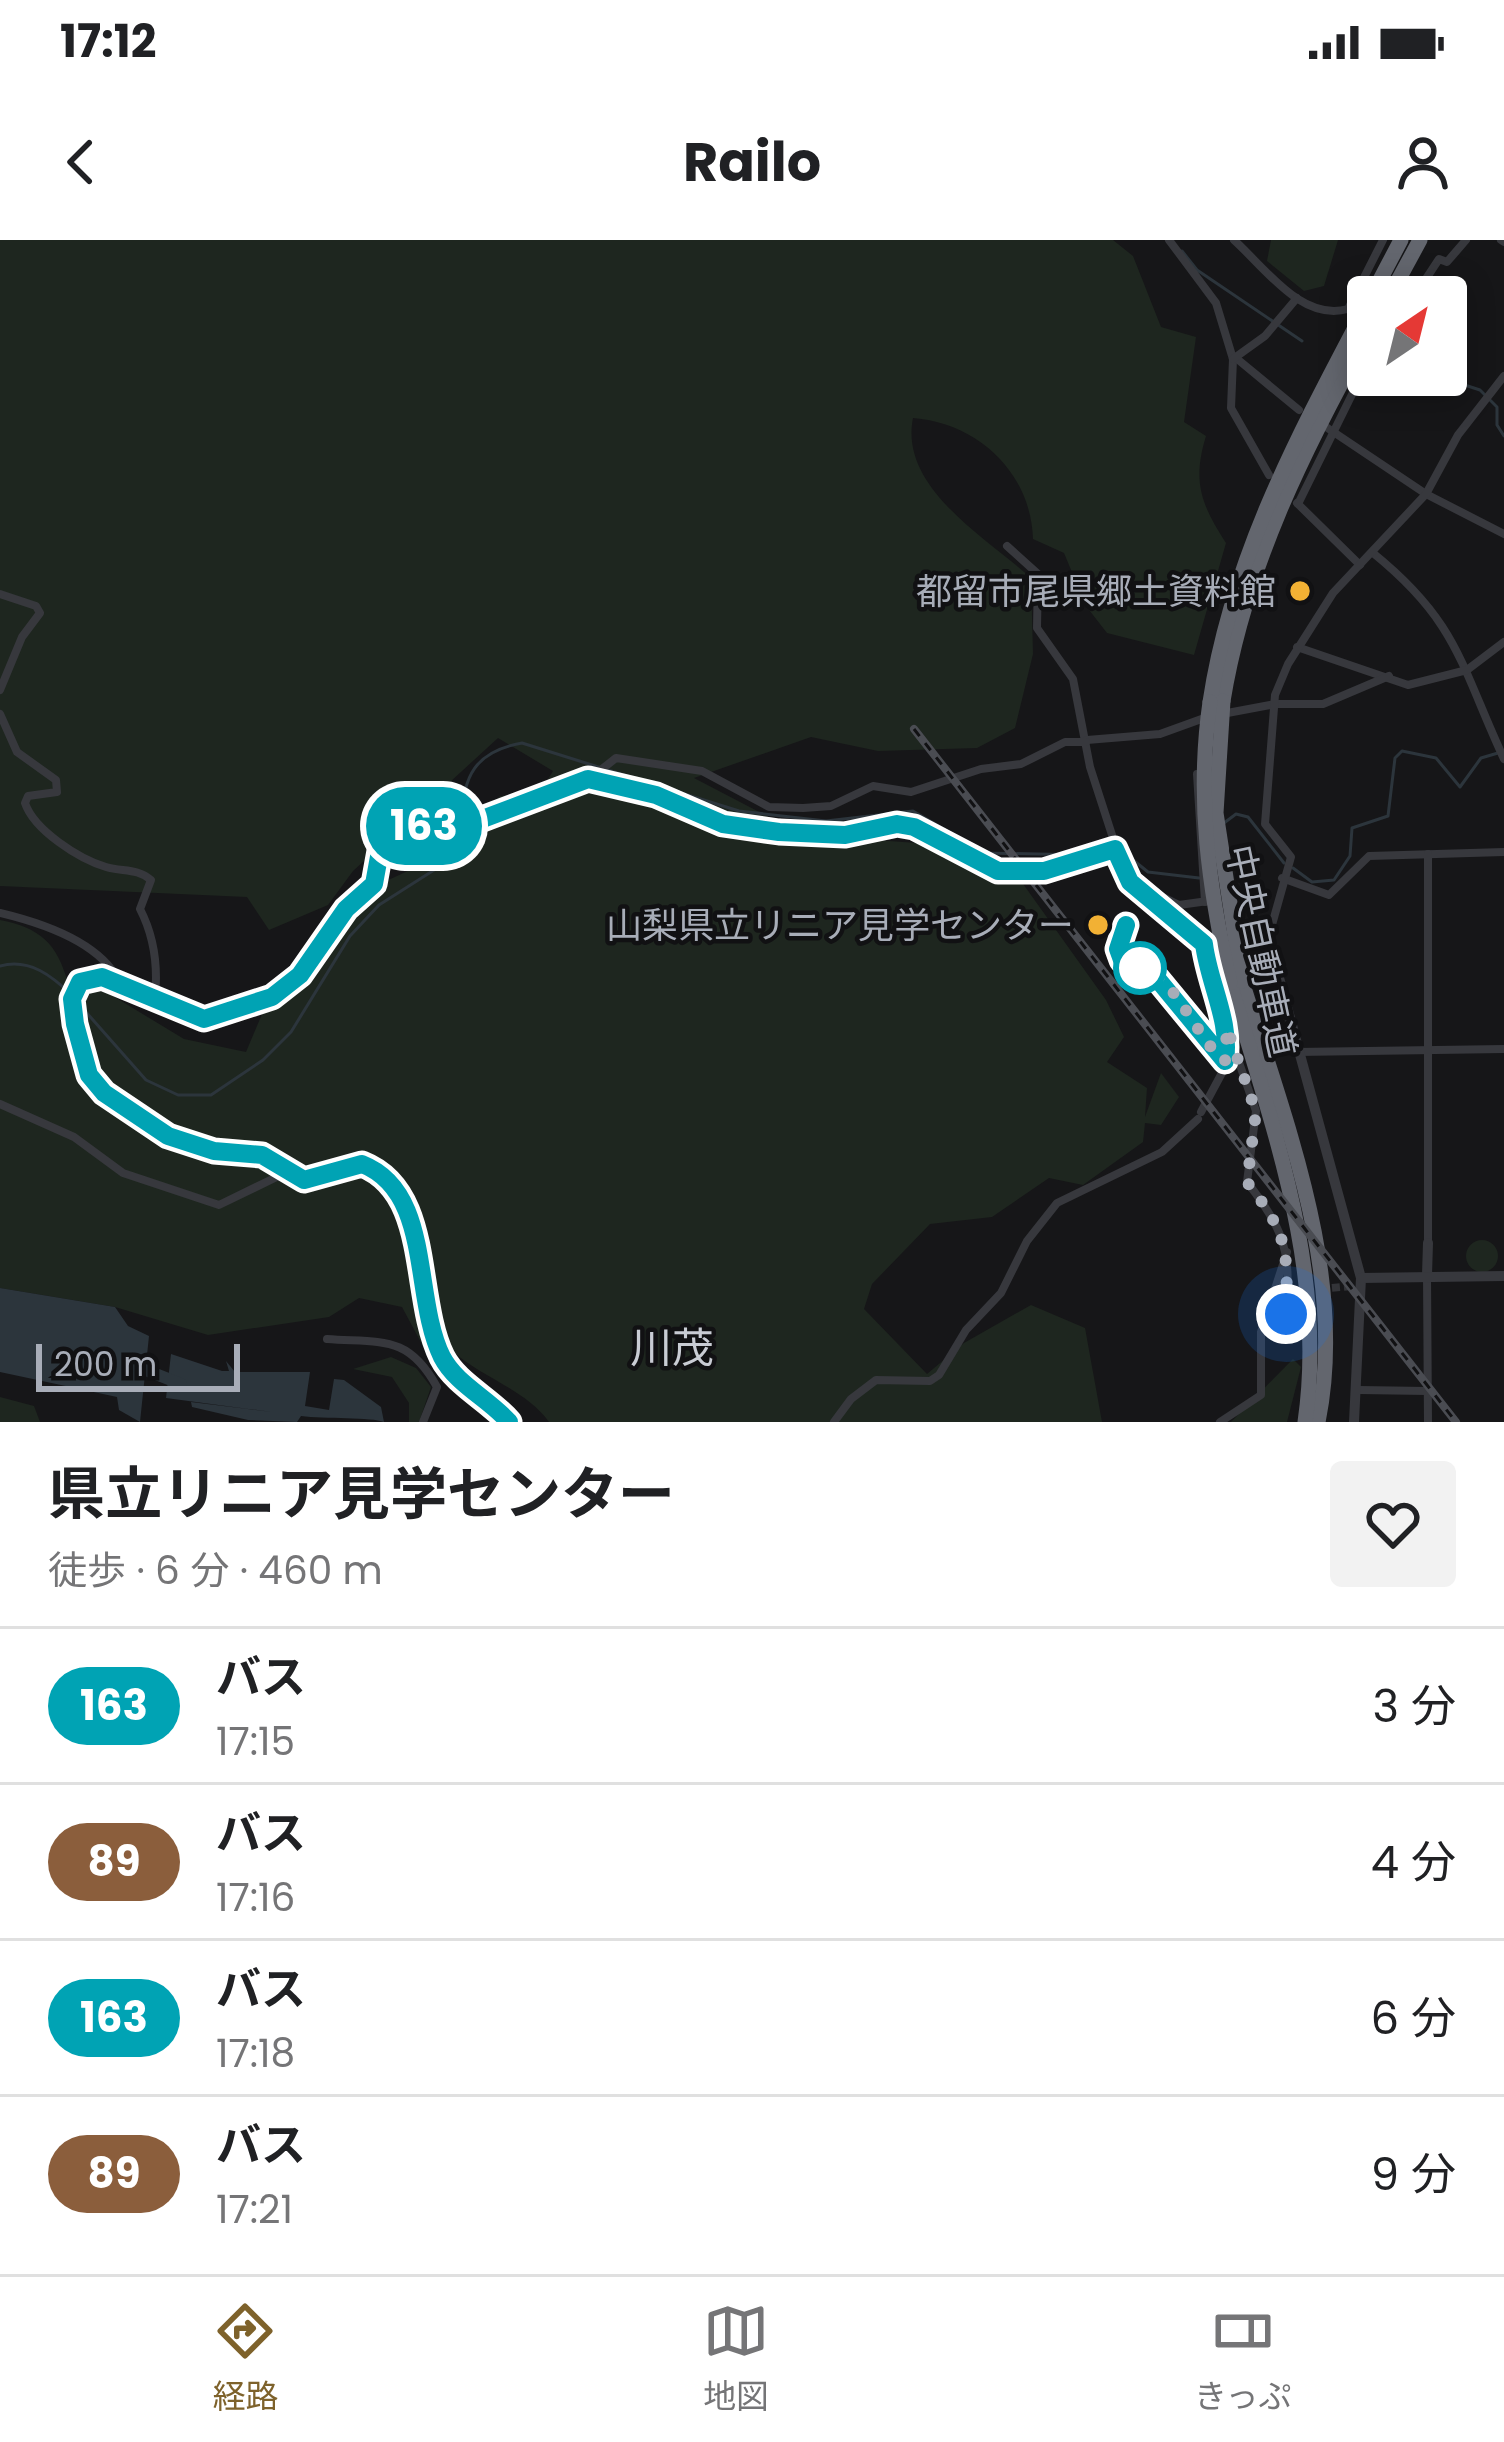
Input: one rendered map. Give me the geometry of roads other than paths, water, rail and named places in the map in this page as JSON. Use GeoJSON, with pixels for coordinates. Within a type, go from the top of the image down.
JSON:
{"type":"FeatureCollection","features":[{"type":"Feature","properties":{"kind":"highway","name":"中央自動車道"},"geometry":{"type":"LineString","coordinates":[[1382,276],[1401,240]]}},
{"type":"Feature","properties":{"kind":"highway"},"geometry":{"type":"LineString","coordinates":[[1400,276],[1420,240]]}},
{"type":"Feature","properties":{"kind":"highway","name":"中央自動車道"},"geometry":{"type":"LineString","coordinates":[[1305,1422],[1311,1350],[1303,1252],[1236,982],[1216,813],[1217,702],[1229,607],[1264,507],[1347,345]]}},
{"type":"Feature","properties":{"kind":"highway","name":"中央自動車道"},"geometry":{"type":"LineString","coordinates":[[1217,702],[1267,536],[1347,376]]}},
{"type":"Feature","properties":{"kind":"highway","name":"中央自動車道"},"geometry":{"type":"LineString","coordinates":[[1236,982],[1315,1247],[1324,1327],[1318,1422]]}},
{"type":"Feature","properties":{"kind":"street"},"geometry":{"type":"LineString","coordinates":[[1169,240],[1216,303],[1234,358],[1231,407],[1269,476]]}},
{"type":"Feature","properties":{"kind":"street"},"geometry":{"type":"LineString","coordinates":[[1234,240],[1313,313],[1350,310],[1383,240]]}},
{"type":"Feature","properties":{"kind":"street"},"geometry":{"type":"LineString","coordinates":[[1428,276],[1439,259],[1447,262],[1466,240]]}},
{"type":"Feature","properties":{"kind":"street"},"geometry":{"type":"LineString","coordinates":[[1234,358],[1275,327],[1297,298]]}},
{"type":"Feature","properties":{"kind":"street"},"geometry":{"type":"LineString","coordinates":[[1234,358],[1299,410]]}},
{"type":"Feature","properties":{"kind":"street"},"geometry":{"type":"LineString","coordinates":[[1261,964],[1291,857],[1265,824],[1275,704],[1297,647],[1333,593],[1426,494],[1480,403],[1504,376]]}},
{"type":"Feature","properties":{"kind":"street"},"geometry":{"type":"LineString","coordinates":[[1349,396],[1295,501],[1360,565]]}},
{"type":"Feature","properties":{"kind":"street"},"geometry":{"type":"LineString","coordinates":[[1330,429],[1426,494],[1504,534]]}},
{"type":"Feature","properties":{"kind":"street"},"geometry":{"type":"LineString","coordinates":[[1007,546],[1038,574],[1037,628],[1073,679],[1124,872],[1145,897],[1201,938],[1208,974],[1256,1112],[1247,1182],[1277,1220],[1287,1250],[1291,1292],[1286,1314]]}},
{"type":"Feature","properties":{"kind":"street"},"geometry":{"type":"LineString","coordinates":[[1372,553],[1429,602],[1467,670],[1502,755]]}},
{"type":"Feature","properties":{"kind":"street"},"geometry":{"type":"LineString","coordinates":[[0,594],[36,606],[40,614],[22,637],[0,690]]}},
{"type":"Feature","properties":{"kind":"street"},"geometry":{"type":"LineString","coordinates":[[1297,647],[1408,685],[1467,670],[1504,642]]}},
{"type":"Feature","properties":{"kind":"street"},"geometry":{"type":"LineString","coordinates":[[509,1422],[453,1374],[442,1356],[418,1280],[410,1212],[388,1180],[362,1164],[313,1181],[287,1172],[262,1155],[214,1151],[168,1136],[96,1085],[81,1049],[72,999],[80,982],[90,976],[125,985],[204,1019],[272,997],[300,975],[346,909],[374,884],[382,840],[414,824],[448,832],[588,779],[616,758],[714,775],[770,807],[817,807],[851,799],[873,786],[911,792],[981,769],[1021,764],[1065,742],[1140,738],[1201,718],[1275,704],[1323,704],[1388,676]]}},
{"type":"Feature","properties":{"kind":"street"},"geometry":{"type":"LineString","coordinates":[[0,714],[17,752],[56,780],[57,792],[28,796],[25,803],[34,819],[100,865],[140,872],[151,880],[140,910],[149,922],[150,949],[158,964],[155,997]]}},
{"type":"Feature","properties":{"kind":"street"},"geometry":{"type":"LineString","coordinates":[[1201,718],[1197,787],[1205,902]]}},
{"type":"Feature","properties":{"kind":"street"},"geometry":{"type":"LineString","coordinates":[[588,779],[656,795],[723,824],[845,835],[897,824],[914,827],[998,871],[1044,871],[1115,849]]}},
{"type":"Feature","properties":{"kind":"street"},"geometry":{"type":"LineString","coordinates":[[1283,876],[1329,895],[1369,856],[1504,851]]}},
{"type":"Feature","properties":{"kind":"street"},"geometry":{"type":"LineString","coordinates":[[1428,854],[1428,1422]]}},
{"type":"Feature","properties":{"kind":"street"},"geometry":{"type":"LineString","coordinates":[[1124,872],[1168,902],[1218,903],[1234,918],[1261,964],[1279,974],[1357,1282],[1359,1390],[1354,1422]]}},
{"type":"Feature","properties":{"kind":"street"},"geometry":{"type":"LineString","coordinates":[[0,913],[73,938],[125,985]]}},
{"type":"Feature","properties":{"kind":"street"},"geometry":{"type":"LineString","coordinates":[[1126,925],[1118,949],[1122,960],[1150,970],[1225,1061]]}},
{"type":"Feature","properties":{"kind":"street"},"geometry":{"type":"LineString","coordinates":[[1208,974],[1261,964]]}},
{"type":"Feature","properties":{"kind":"street"},"geometry":{"type":"LineString","coordinates":[[834,1422],[851,1399],[876,1380],[930,1381],[939,1375],[966,1330],[1001,1293],[1047,1213],[1067,1197],[1162,1153],[1199,1116],[1225,1061],[1227,1028]]}},
{"type":"Feature","properties":{"kind":"street"},"geometry":{"type":"LineString","coordinates":[[1297,1052],[1504,1049]]}},
{"type":"Feature","properties":{"kind":"street"},"geometry":{"type":"LineString","coordinates":[[0,1104],[74,1137],[123,1173],[220,1205],[287,1172]]}},
{"type":"Feature","properties":{"kind":"street"},"geometry":{"type":"LineString","coordinates":[[1220,1422],[1261,1395],[1261,1332],[1287,1250]]}},
{"type":"Feature","properties":{"kind":"street"},"geometry":{"type":"LineString","coordinates":[[1357,1282],[1504,1276]]}},
{"type":"Feature","properties":{"kind":"street"},"geometry":{"type":"LineString","coordinates":[[327,1339],[404,1346],[417,1354],[437,1387],[423,1422]]}},
{"type":"Feature","properties":{"kind":"street"},"geometry":{"type":"LineString","coordinates":[[1359,1390],[1427,1391]]}},
{"type":"Feature","properties":{"kind":"waterway"},"geometry":{"type":"LineString","coordinates":[[1182,251],[1197,270],[1302,341]]}},
{"type":"Feature","properties":{"kind":"waterway"},"geometry":{"type":"LineString","coordinates":[[1467,386],[1480,390],[1497,407],[1497,425],[1504,436]]}},
{"type":"Feature","properties":{"kind":"waterway"},"geometry":{"type":"LineString","coordinates":[[462,821],[465,791],[475,768],[493,752],[522,743],[739,811],[826,821],[913,811],[985,853],[1085,855]]}},
{"type":"Feature","properties":{"kind":"waterway"},"geometry":{"type":"LineString","coordinates":[[1293,868],[1312,882],[1334,880],[1350,856],[1352,828],[1388,816],[1395,758],[1402,751],[1436,758],[1460,787],[1481,758],[1498,753]]}},
{"type":"Feature","properties":{"kind":"waterway"},"geometry":{"type":"LineString","coordinates":[[1224,823],[1236,814],[1248,817],[1284,863]]}},
{"type":"Feature","properties":{"kind":"waterway"},"geometry":{"type":"LineString","coordinates":[[78,1003],[146,1080],[178,1095],[211,1095],[263,1060],[291,1032],[350,936],[379,905],[464,851],[469,831]]}},
{"type":"Feature","properties":{"kind":"waterway"},"geometry":{"type":"LineString","coordinates":[[1117,847],[1148,872],[1199,878]]}},
{"type":"Feature","properties":{"kind":"waterway"},"geometry":{"type":"LineString","coordinates":[[0,966],[31,967],[73,996]]}},
{"type":"Feature","properties":{"kind":"waterway"},"geometry":{"type":"LineString","coordinates":[[133,1365],[181,1384]]}},
{"type":"Feature","properties":{"kind":"tunnel"},"geometry":{"type":"LineString","coordinates":[[1320,1289],[1352,1286]]}},
{"type":"Feature","properties":{"kind":"railway"},"geometry":{"type":"LineString","coordinates":[[914,729],[1456,1422]]}},
{"type":"Feature","properties":{"kind":"place","name":"都留市尾県郷土資料館"},"geometry":{"type":"Point","coordinates":[1300,591]}},
{"type":"Feature","properties":{"kind":"place","name":"山梨県立リニア見学センター"},"geometry":{"type":"Point","coordinates":[1098,925]}},
{"type":"Feature","properties":{"kind":"district","name":"川茂"},"geometry":{"type":"Point","coordinates":[672,1348]}}]}
